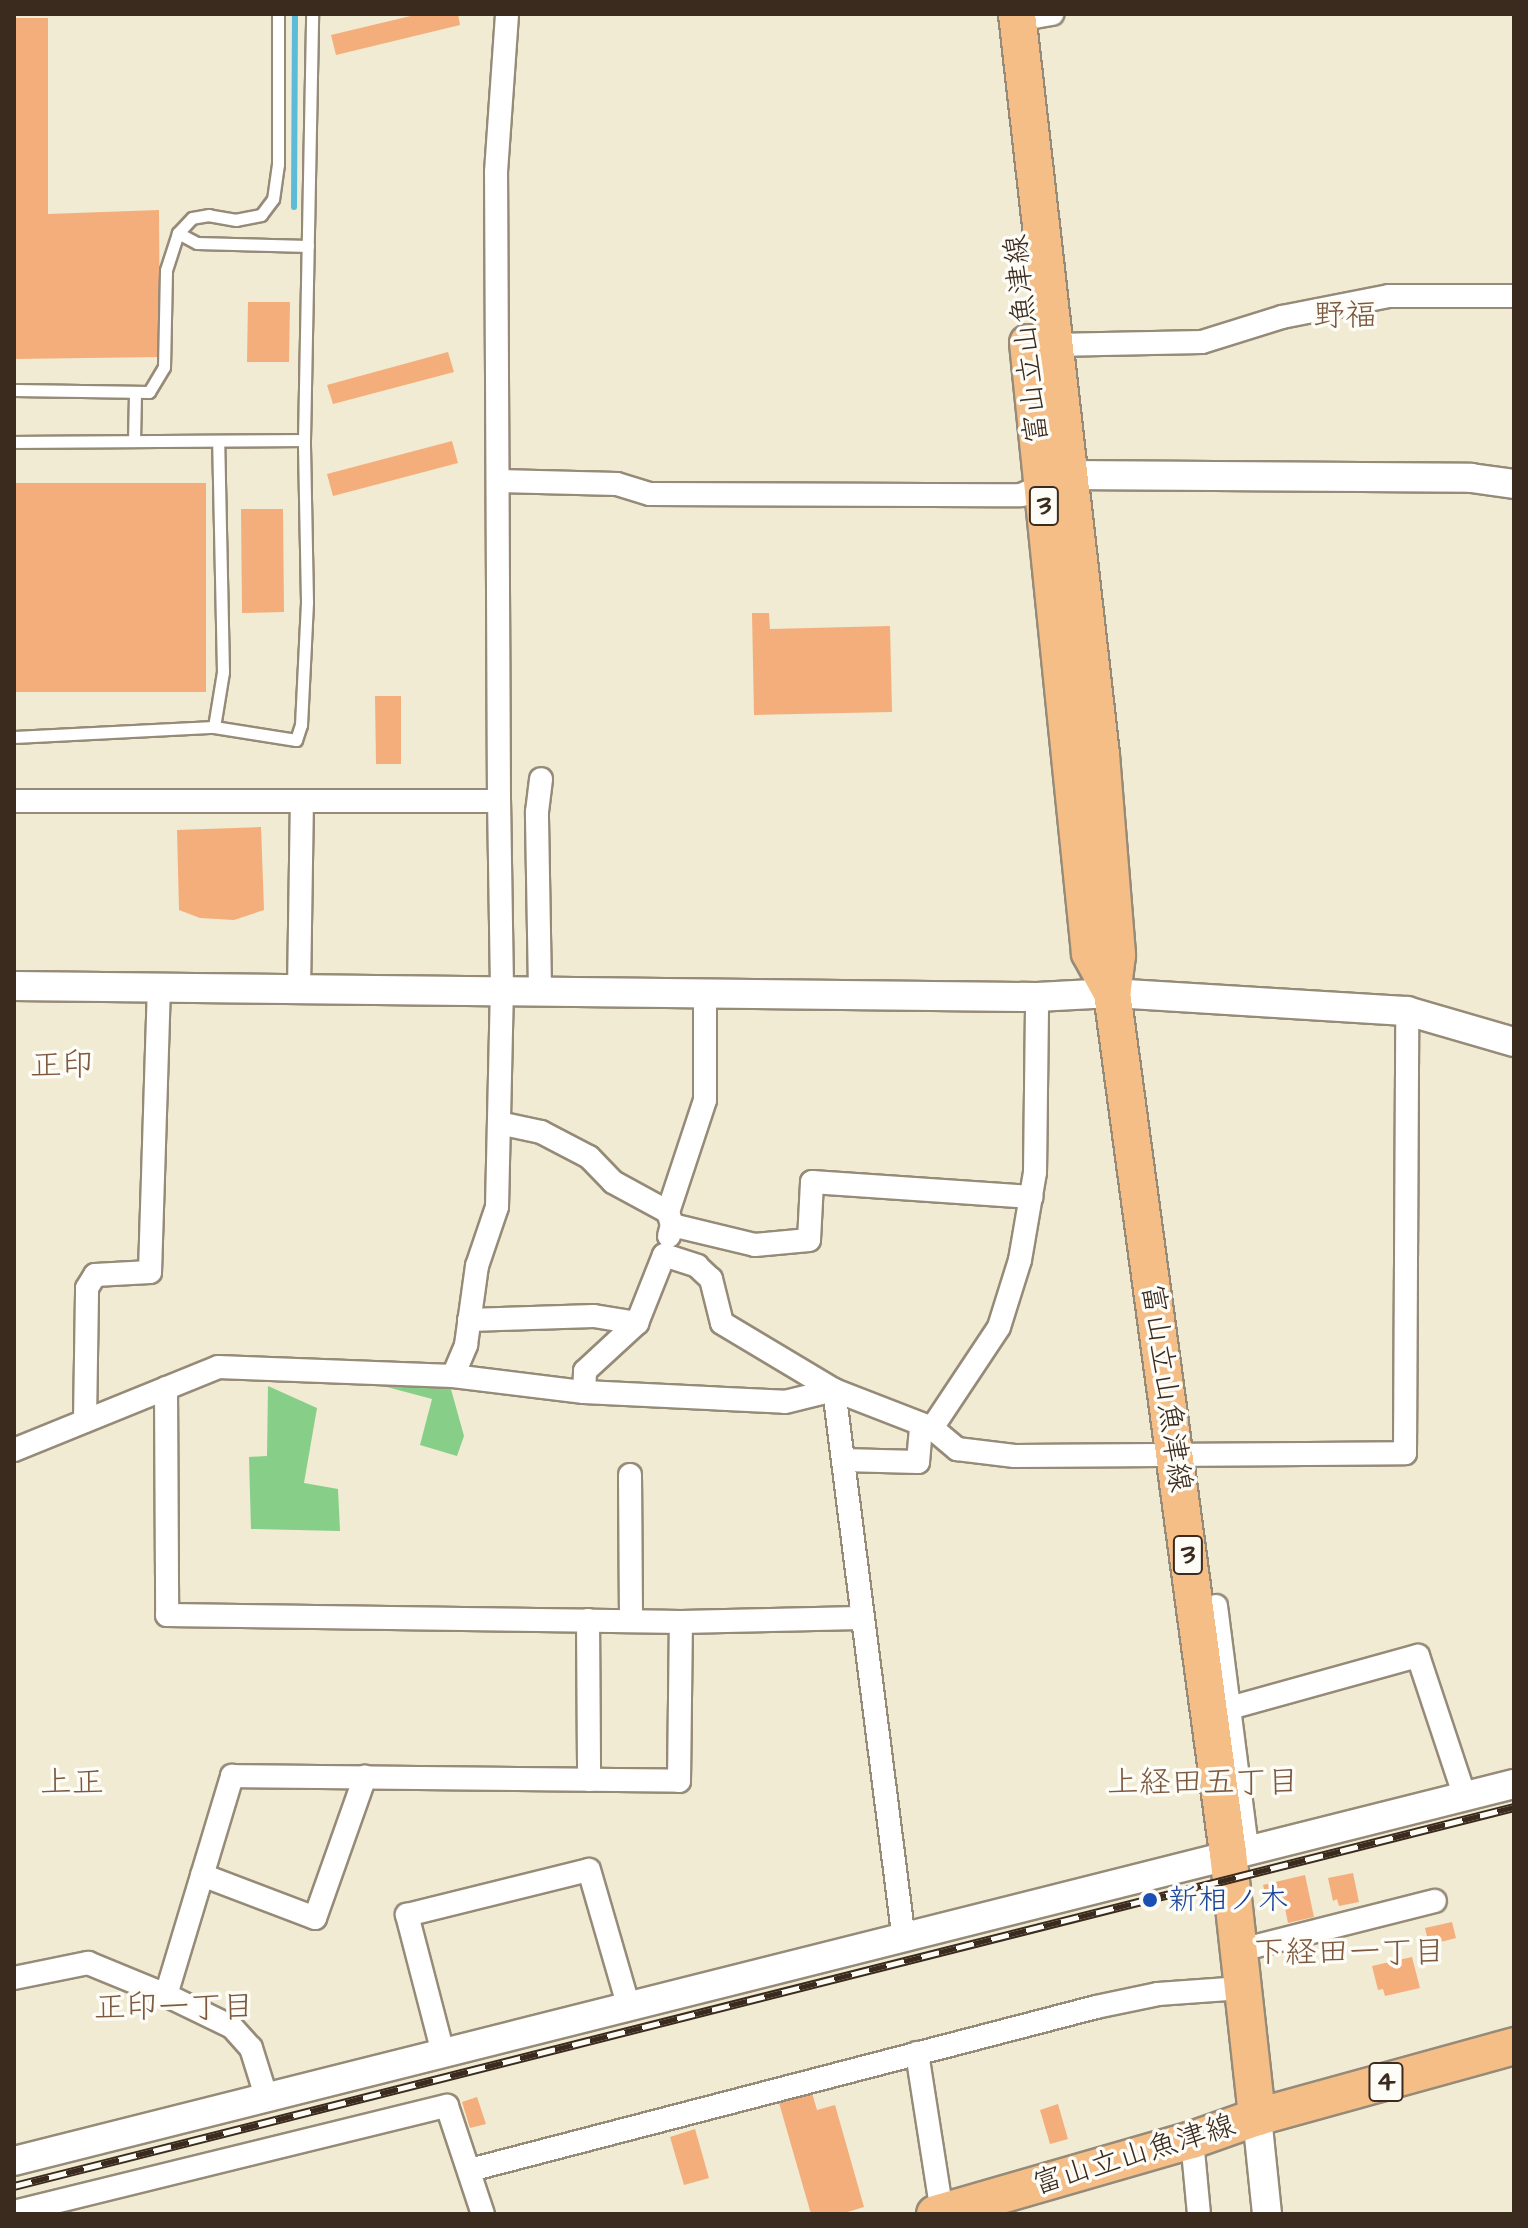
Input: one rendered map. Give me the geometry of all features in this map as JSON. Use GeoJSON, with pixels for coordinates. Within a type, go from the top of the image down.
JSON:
{"type":"FeatureCollection","features":[{"type":"Feature","properties":{"kind":"main road","name":"富山立山魚津線"},"geometry":{"type":"LineString","coordinates":[[1020,15],[1053,345],[1055,481]]}},
{"type":"Feature","properties":{"kind":"main road","name":"富山立山魚津線"},"geometry":{"type":"LineString","coordinates":[[939,2213],[1192,2140],[1257,2117],[1237,1951],[1238,1851],[1175,1455],[1112,993],[1117,955],[1102,770],[1055,481],[1020,15]]}},
{"type":"Feature","properties":{"kind":"main road","name":"4"},"geometry":{"type":"LineString","coordinates":[[1257,2117],[1514,2046]]}},
{"type":"Feature","properties":{"kind":"street"},"geometry":{"type":"LineString","coordinates":[[453,1376],[466,1345],[477,1266],[497,1207],[502,989],[496,172],[507,14]]}},
{"type":"Feature","properties":{"kind":"street"},"geometry":{"type":"LineString","coordinates":[[1053,345],[1202,342],[1282,317],[1389,296],[1514,296]]}},
{"type":"Feature","properties":{"kind":"street"},"geometry":{"type":"LineString","coordinates":[[499,481],[617,484],[650,494],[1021,495],[1055,481],[1471,478],[1514,484]]}},
{"type":"Feature","properties":{"kind":"street"},"geometry":{"type":"LineString","coordinates":[[540,990],[537,812],[541,779]]}},
{"type":"Feature","properties":{"kind":"street"},"geometry":{"type":"LineString","coordinates":[[14,801],[499,801]]}},
{"type":"Feature","properties":{"kind":"street"},"geometry":{"type":"LineString","coordinates":[[299,989],[302,803]]}},
{"type":"Feature","properties":{"kind":"street"},"geometry":{"type":"LineString","coordinates":[[14,986],[1037,997],[1112,993],[1407,1011],[1514,1042]]}},
{"type":"Feature","properties":{"kind":"street"},"geometry":{"type":"LineString","coordinates":[[85,1421],[87,1288],[95,1275],[150,1272],[159,988]]}},
{"type":"Feature","properties":{"kind":"street"},"geometry":{"type":"LineString","coordinates":[[584,1392],[585,1371],[637,1323],[664,1255],[670,1219],[705,1100],[705,992]]}},
{"type":"Feature","properties":{"kind":"street"},"geometry":{"type":"LineString","coordinates":[[843,1460],[918,1462],[926,1426],[999,1327],[1020,1260],[1031,1197],[1037,997]]}},
{"type":"Feature","properties":{"kind":"street"},"geometry":{"type":"LineString","coordinates":[[664,1255],[697,1266],[711,1279],[722,1323],[834,1390],[926,1426],[957,1449],[1015,1456],[1405,1453],[1407,1011]]}},
{"type":"Feature","properties":{"kind":"street"},"geometry":{"type":"LineString","coordinates":[[499,1123],[541,1132],[589,1157],[613,1182],[670,1219],[755,1245],[809,1240],[812,1182],[1031,1197]]}},
{"type":"Feature","properties":{"kind":"street"},"geometry":{"type":"LineString","coordinates":[[469,1320],[594,1316],[637,1323]]}},
{"type":"Feature","properties":{"kind":"street"},"geometry":{"type":"LineString","coordinates":[[14,1450],[218,1367],[453,1376],[584,1392],[785,1402],[834,1390]]}},
{"type":"Feature","properties":{"kind":"street"},"geometry":{"type":"LineString","coordinates":[[166,1388],[167,1615],[681,1622],[860,1618]]}},
{"type":"Feature","properties":{"kind":"street"},"geometry":{"type":"LineString","coordinates":[[834,1390],[860,1618],[904,1940]]}},
{"type":"Feature","properties":{"kind":"street"},"geometry":{"type":"LineString","coordinates":[[630,1475],[631,1621]]}},
{"type":"Feature","properties":{"kind":"street"},"geometry":{"type":"LineString","coordinates":[[1216,1606],[1230,1708],[1238,1851]]}},
{"type":"Feature","properties":{"kind":"street"},"geometry":{"type":"LineString","coordinates":[[588,1620],[589,1780]]}},
{"type":"Feature","properties":{"kind":"street"},"geometry":{"type":"LineString","coordinates":[[166,1995],[232,1776],[679,1781],[681,1622]]}},
{"type":"Feature","properties":{"kind":"street"},"geometry":{"type":"LineString","coordinates":[[1230,1708],[1418,1656],[1465,1797]]}},
{"type":"Feature","properties":{"kind":"street"},"geometry":{"type":"LineString","coordinates":[[202,1875],[315,1918],[365,1777]]}},
{"type":"Feature","properties":{"kind":"street"},"geometry":{"type":"LineString","coordinates":[[14,2161],[904,1940],[1238,1851],[1514,1784]]}},
{"type":"Feature","properties":{"kind":"street"},"geometry":{"type":"LineString","coordinates":[[443,2053],[407,1915],[589,1870],[629,2008]]}},
{"type":"Feature","properties":{"kind":"street"},"geometry":{"type":"LineString","coordinates":[[1237,1951],[1435,1901]]}},
{"type":"Feature","properties":{"kind":"street"},"geometry":{"type":"LineString","coordinates":[[14,1978],[88,1963],[166,1995],[232,2027],[251,2048],[266,2096]]}},
{"type":"Feature","properties":{"kind":"street"},"geometry":{"type":"LineString","coordinates":[[470,2170],[1127,2000],[1158,1994],[1242,1988]]}},
{"type":"Feature","properties":{"kind":"street"},"geometry":{"type":"LineString","coordinates":[[917,2053],[939,2213]]}},
{"type":"Feature","properties":{"kind":"street"},"geometry":{"type":"LineString","coordinates":[[14,2212],[447,2106],[483,2214]]}},
{"type":"Feature","properties":{"kind":"street"},"geometry":{"type":"LineString","coordinates":[[1257,2117],[1267,2214]]}},
{"type":"Feature","properties":{"kind":"street"},"geometry":{"type":"LineString","coordinates":[[1192,2140],[1199,2214]]}},
{"type":"Feature","properties":{"kind":"lane"},"geometry":{"type":"LineString","coordinates":[[14,390],[149,392],[164,367],[166,270],[178,233],[192,218],[200,216],[236,220],[261,215],[273,199],[278,164],[278,14]]}},
{"type":"Feature","properties":{"kind":"lane"},"geometry":{"type":"LineString","coordinates":[[14,737],[214,727],[296,740],[301,725],[307,602],[304,440],[312,14]]}},
{"type":"Feature","properties":{"kind":"lane"},"geometry":{"type":"LineString","coordinates":[[178,233],[197,243],[308,246]]}},
{"type":"Feature","properties":{"kind":"lane"},"geometry":{"type":"LineString","coordinates":[[134,441],[135,392]]}},
{"type":"Feature","properties":{"kind":"lane"},"geometry":{"type":"LineString","coordinates":[[14,442],[304,440]]}},
{"type":"Feature","properties":{"kind":"lane"},"geometry":{"type":"LineString","coordinates":[[214,727],[223,672],[218,441]]}},
{"type":"Feature","properties":{"kind":"green space"},"geometry":{"type":"Polygon","coordinates":[[[449,1382],[464,1436],[457,1456],[420,1445],[432,1399],[372,1383],[449,1382]]]}},
{"type":"Feature","properties":{"kind":"green space"},"geometry":{"type":"Polygon","coordinates":[[[268,1386],[317,1408],[304,1483],[338,1489],[340,1531],[251,1529],[249,1457],[267,1456],[268,1386]]]}},
{"type":"Feature","properties":{"kind":"building"},"geometry":{"type":"Polygon","coordinates":[[[419,14],[458,14],[460,25],[336,55],[331,35],[419,14]]]}},
{"type":"Feature","properties":{"kind":"building"},"geometry":{"type":"Polygon","coordinates":[[[14,18],[48,18],[48,214],[159,210],[160,357],[14,359],[14,18]]]}},
{"type":"Feature","properties":{"kind":"building"},"geometry":{"type":"Polygon","coordinates":[[[248,302],[290,302],[289,362],[247,362],[248,302]]]}},
{"type":"Feature","properties":{"kind":"building"},"geometry":{"type":"Polygon","coordinates":[[[448,352],[454,372],[333,404],[327,385],[448,352]]]}},
{"type":"Feature","properties":{"kind":"building"},"geometry":{"type":"Polygon","coordinates":[[[452,441],[458,463],[333,496],[327,474],[452,441]]]}},
{"type":"Feature","properties":{"kind":"building"},"geometry":{"type":"Polygon","coordinates":[[[14,483],[206,483],[206,692],[14,692],[14,483]]]}},
{"type":"Feature","properties":{"kind":"building"},"geometry":{"type":"Polygon","coordinates":[[[241,509],[283,509],[284,612],[242,613],[241,509]]]}},
{"type":"Feature","properties":{"kind":"building"},"geometry":{"type":"Polygon","coordinates":[[[752,613],[769,613],[770,629],[890,626],[892,712],[754,715],[752,613]]]}},
{"type":"Feature","properties":{"kind":"building"},"geometry":{"type":"Polygon","coordinates":[[[375,696],[401,696],[401,764],[376,764],[375,696]]]}},
{"type":"Feature","properties":{"kind":"building"},"geometry":{"type":"Polygon","coordinates":[[[261,827],[264,910],[234,920],[200,918],[179,910],[177,830],[261,827]]]}},
{"type":"Feature","properties":{"kind":"building"},"geometry":{"type":"Polygon","coordinates":[[[1353,1873],[1359,1902],[1339,1906],[1337,1899],[1333,1901],[1328,1878],[1353,1873]]]}},
{"type":"Feature","properties":{"kind":"building"},"geometry":{"type":"Polygon","coordinates":[[[1305,1875],[1314,1917],[1288,1923],[1283,1898],[1267,1901],[1263,1885],[1305,1875]]]}},
{"type":"Feature","properties":{"kind":"building"},"geometry":{"type":"Polygon","coordinates":[[[1452,1922],[1456,1938],[1429,1945],[1425,1928],[1452,1922]]]}},
{"type":"Feature","properties":{"kind":"building"},"geometry":{"type":"Polygon","coordinates":[[[1412,1957],[1420,1988],[1385,1996],[1383,1989],[1378,1990],[1372,1966],[1412,1957]]]}},
{"type":"Feature","properties":{"kind":"building"},"geometry":{"type":"Polygon","coordinates":[[[812,2093],[817,2110],[835,2105],[864,2207],[841,2214],[811,2214],[779,2103],[812,2093]]]}},
{"type":"Feature","properties":{"kind":"building"},"geometry":{"type":"Polygon","coordinates":[[[477,2097],[486,2124],[470,2128],[462,2102],[477,2097]]]}},
{"type":"Feature","properties":{"kind":"building"},"geometry":{"type":"Polygon","coordinates":[[[1058,2104],[1068,2139],[1050,2144],[1040,2110],[1058,2104]]]}},
{"type":"Feature","properties":{"kind":"building"},"geometry":{"type":"Polygon","coordinates":[[[695,2129],[709,2178],[684,2185],[670,2137],[695,2129]]]}},
{"type":"Feature","properties":{"kind":"waterway"},"geometry":{"type":"LineString","coordinates":[[294,207],[295,14]]}},
{"type":"Feature","properties":{"kind":"railway"},"geometry":{"type":"LineString","coordinates":[[14,2186],[1514,1807]]}},
{"type":"Feature","properties":{"kind":"place","name":"新相ノ木"},"geometry":{"type":"Point","coordinates":[1150,1900]}},
{"type":"Feature","properties":{"kind":"district","name":"野福"},"geometry":{"type":"Point","coordinates":[1345,316]}},
{"type":"Feature","properties":{"kind":"district","name":"正印"},"geometry":{"type":"Point","coordinates":[62,1066]}},
{"type":"Feature","properties":{"kind":"district","name":"上正"},"geometry":{"type":"Point","coordinates":[72,1783]}},
{"type":"Feature","properties":{"kind":"district","name":"上経田五丁目"},"geometry":{"type":"Point","coordinates":[1203,1783]}},
{"type":"Feature","properties":{"kind":"district","name":"下経田一丁目"},"geometry":{"type":"Point","coordinates":[1349,1953]}},
{"type":"Feature","properties":{"kind":"district","name":"正印一丁目"},"geometry":{"type":"Point","coordinates":[174,2008]}}]}
